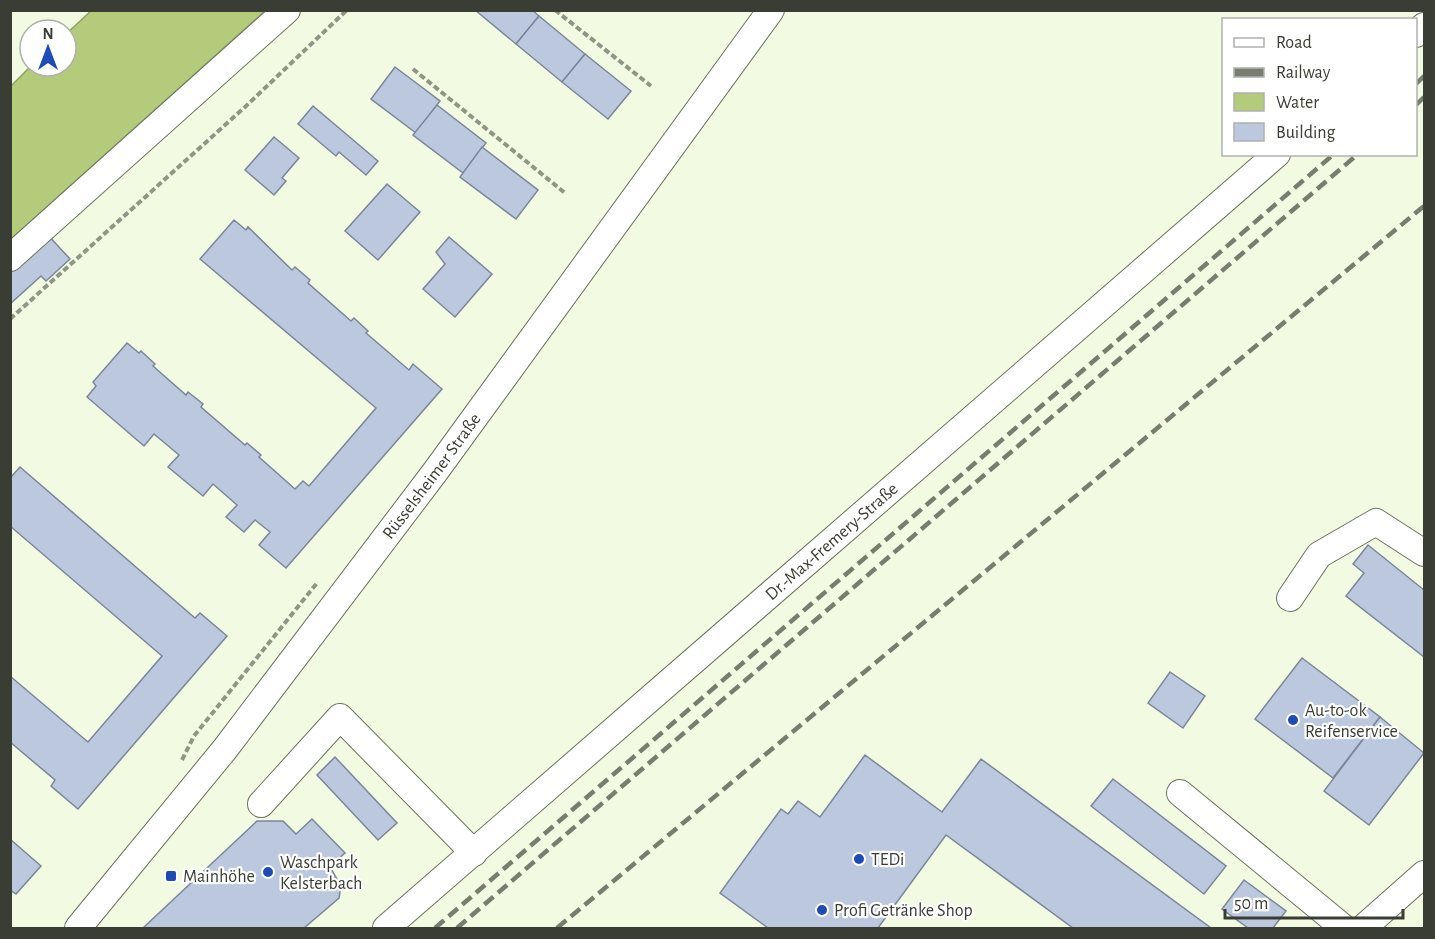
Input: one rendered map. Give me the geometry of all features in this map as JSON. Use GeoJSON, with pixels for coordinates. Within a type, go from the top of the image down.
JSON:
{"type":"FeatureCollection","features":[{"type":"Feature","properties":{"kind":"street"},"geometry":{"type":"LineString","coordinates":[[10,258],[287,10]]}},
{"type":"Feature","properties":{"kind":"street","name":"Rüsselsheimer Straße"},"geometry":{"type":"LineString","coordinates":[[78,928],[218,758],[371,556],[771,10]]}},
{"type":"Feature","properties":{"kind":"street","name":"Dr.-Max-Fremery-Straße"},"geometry":{"type":"LineString","coordinates":[[386,928],[1275,156]]}},
{"type":"Feature","properties":{"kind":"street"},"geometry":{"type":"LineString","coordinates":[[1290,598],[1319,555],[1376,522],[1425,553]]}},
{"type":"Feature","properties":{"kind":"street"},"geometry":{"type":"LineString","coordinates":[[261,804],[340,717],[474,853]]}},
{"type":"Feature","properties":{"kind":"street"},"geometry":{"type":"LineString","coordinates":[[1180,793],[1344,928]]}},
{"type":"Feature","properties":{"kind":"street"},"geometry":{"type":"LineString","coordinates":[[1363,928],[1425,874]]}},
{"type":"Feature","properties":{"kind":"path"},"geometry":{"type":"LineString","coordinates":[[10,319],[245,107],[347,10]]}},
{"type":"Feature","properties":{"kind":"path"},"geometry":{"type":"LineString","coordinates":[[555,10],[651,86]]}},
{"type":"Feature","properties":{"kind":"path"},"geometry":{"type":"LineString","coordinates":[[413,69],[566,194]]}},
{"type":"Feature","properties":{"kind":"water"},"geometry":{"type":"Polygon","coordinates":[[[91,11],[265,11],[11,239],[11,86],[19,78],[78,78],[78,23],[91,11]]]}},
{"type":"Feature","properties":{"kind":"building"},"geometry":{"type":"Polygon","coordinates":[[[475,10],[532,10],[539,16],[516,44],[475,10]]]}},
{"type":"Feature","properties":{"kind":"building"},"geometry":{"type":"Polygon","coordinates":[[[539,16],[585,54],[562,82],[516,44],[539,16]]]}},
{"type":"Feature","properties":{"kind":"building"},"geometry":{"type":"Polygon","coordinates":[[[585,54],[631,91],[608,119],[562,82],[585,54]]]}},
{"type":"Feature","properties":{"kind":"building"},"geometry":{"type":"Polygon","coordinates":[[[395,67],[440,101],[416,133],[371,99],[395,67]]]}},
{"type":"Feature","properties":{"kind":"building"},"geometry":{"type":"Polygon","coordinates":[[[437,105],[486,143],[463,173],[413,135],[437,105]]]}},
{"type":"Feature","properties":{"kind":"building"},"geometry":{"type":"Polygon","coordinates":[[[313,106],[378,161],[366,175],[339,152],[336,156],[298,124],[313,106]]]}},
{"type":"Feature","properties":{"kind":"building"},"geometry":{"type":"Polygon","coordinates":[[[274,137],[299,158],[282,178],[286,181],[274,195],[245,170],[274,137]]]}},
{"type":"Feature","properties":{"kind":"building"},"geometry":{"type":"Polygon","coordinates":[[[482,147],[538,190],[516,219],[460,177],[482,147]]]}},
{"type":"Feature","properties":{"kind":"building"},"geometry":{"type":"Polygon","coordinates":[[[387,184],[420,212],[378,260],[345,231],[387,184]]]}},
{"type":"Feature","properties":{"kind":"building"},"geometry":{"type":"Polygon","coordinates":[[[234,220],[246,230],[248,227],[292,270],[295,267],[310,280],[308,283],[351,321],[354,318],[368,331],[366,333],[409,370],[413,364],[442,389],[286,568],[259,545],[270,532],[255,520],[244,532],[226,517],[237,505],[213,484],[203,496],[168,467],[179,455],[154,434],[144,446],[87,397],[96,386],[93,382],[127,343],[139,353],[141,351],[155,364],[153,366],[186,395],[188,392],[203,404],[201,407],[245,445],[247,443],[261,455],[259,457],[295,489],[303,481],[309,486],[376,408],[200,259],[234,220]]]}},
{"type":"Feature","properties":{"kind":"building"},"geometry":{"type":"Polygon","coordinates":[[[47,234],[70,259],[46,281],[41,276],[10,304],[10,267],[47,234]]]}},
{"type":"Feature","properties":{"kind":"building"},"geometry":{"type":"Polygon","coordinates":[[[449,237],[492,274],[455,317],[423,289],[445,264],[436,252],[449,237]]]}},
{"type":"Feature","properties":{"kind":"building"},"geometry":{"type":"Polygon","coordinates":[[[20,467],[195,618],[200,613],[227,636],[78,809],[51,786],[55,780],[10,742],[10,676],[88,742],[162,656],[10,526],[10,478],[20,467]]]}},
{"type":"Feature","properties":{"kind":"building"},"geometry":{"type":"Polygon","coordinates":[[[1368,545],[1424,590],[1424,657],[1346,596],[1364,573],[1353,564],[1368,545]]]}},
{"type":"Feature","properties":{"kind":"building"},"geometry":{"type":"Polygon","coordinates":[[[1302,658],[1380,717],[1333,778],[1255,719],[1302,658]]]}},
{"type":"Feature","properties":{"kind":"building"},"geometry":{"type":"Polygon","coordinates":[[[1170,672],[1205,696],[1183,728],[1148,703],[1170,672]]]}},
{"type":"Feature","properties":{"kind":"building"},"geometry":{"type":"Polygon","coordinates":[[[1380,717],[1424,753],[1369,825],[1324,791],[1380,717]]]}},
{"type":"Feature","properties":{"kind":"building"},"geometry":{"type":"Polygon","coordinates":[[[865,755],[942,812],[981,759],[1211,928],[1073,928],[946,835],[878,928],[768,928],[720,893],[781,809],[788,814],[798,801],[820,817],[865,755]]]}},
{"type":"Feature","properties":{"kind":"building"},"geometry":{"type":"Polygon","coordinates":[[[335,757],[397,823],[378,840],[317,775],[335,757]]]}},
{"type":"Feature","properties":{"kind":"building"},"geometry":{"type":"Polygon","coordinates":[[[1113,779],[1226,866],[1204,894],[1091,806],[1113,779]]]}},
{"type":"Feature","properties":{"kind":"building","name":"Waschpark Kelsterbach"},"geometry":{"type":"Polygon","coordinates":[[[312,819],[345,853],[330,867],[341,886],[339,898],[304,928],[143,928],[257,821],[283,821],[296,834],[312,819]]]}},
{"type":"Feature","properties":{"kind":"building"},"geometry":{"type":"Polygon","coordinates":[[[10,839],[41,866],[16,894],[10,890],[10,839]]]}},
{"type":"Feature","properties":{"kind":"building"},"geometry":{"type":"Polygon","coordinates":[[[1244,880],[1286,911],[1273,928],[1248,928],[1222,909],[1244,880]]]}},
{"type":"Feature","properties":{"kind":"railway"},"geometry":{"type":"LineString","coordinates":[[1417,83],[1424,76]]}},
{"type":"Feature","properties":{"kind":"railway"},"geometry":{"type":"LineString","coordinates":[[1417,104],[1424,97]]}},
{"type":"Feature","properties":{"kind":"railway"},"geometry":{"type":"LineString","coordinates":[[435,928],[1332,156]]}},
{"type":"Feature","properties":{"kind":"railway"},"geometry":{"type":"LineString","coordinates":[[457,928],[1356,156]]}},
{"type":"Feature","properties":{"kind":"railway"},"geometry":{"type":"LineString","coordinates":[[557,928],[1424,206]]}},
{"type":"Feature","properties":{"kind":"place","name":"Au-to-ok Reifenservice"},"geometry":{"type":"Point","coordinates":[1293,720]}},
{"type":"Feature","properties":{"kind":"place","name":"TEDi"},"geometry":{"type":"Point","coordinates":[859,859]}},
{"type":"Feature","properties":{"kind":"place","name":"Waschpark Kelsterbach"},"geometry":{"type":"Point","coordinates":[268,872]}},
{"type":"Feature","properties":{"kind":"place","name":"Mainhöhe"},"geometry":{"type":"Point","coordinates":[171,876]}},
{"type":"Feature","properties":{"kind":"place","name":"Profi Getränke Shop"},"geometry":{"type":"Point","coordinates":[822,910]}}]}
